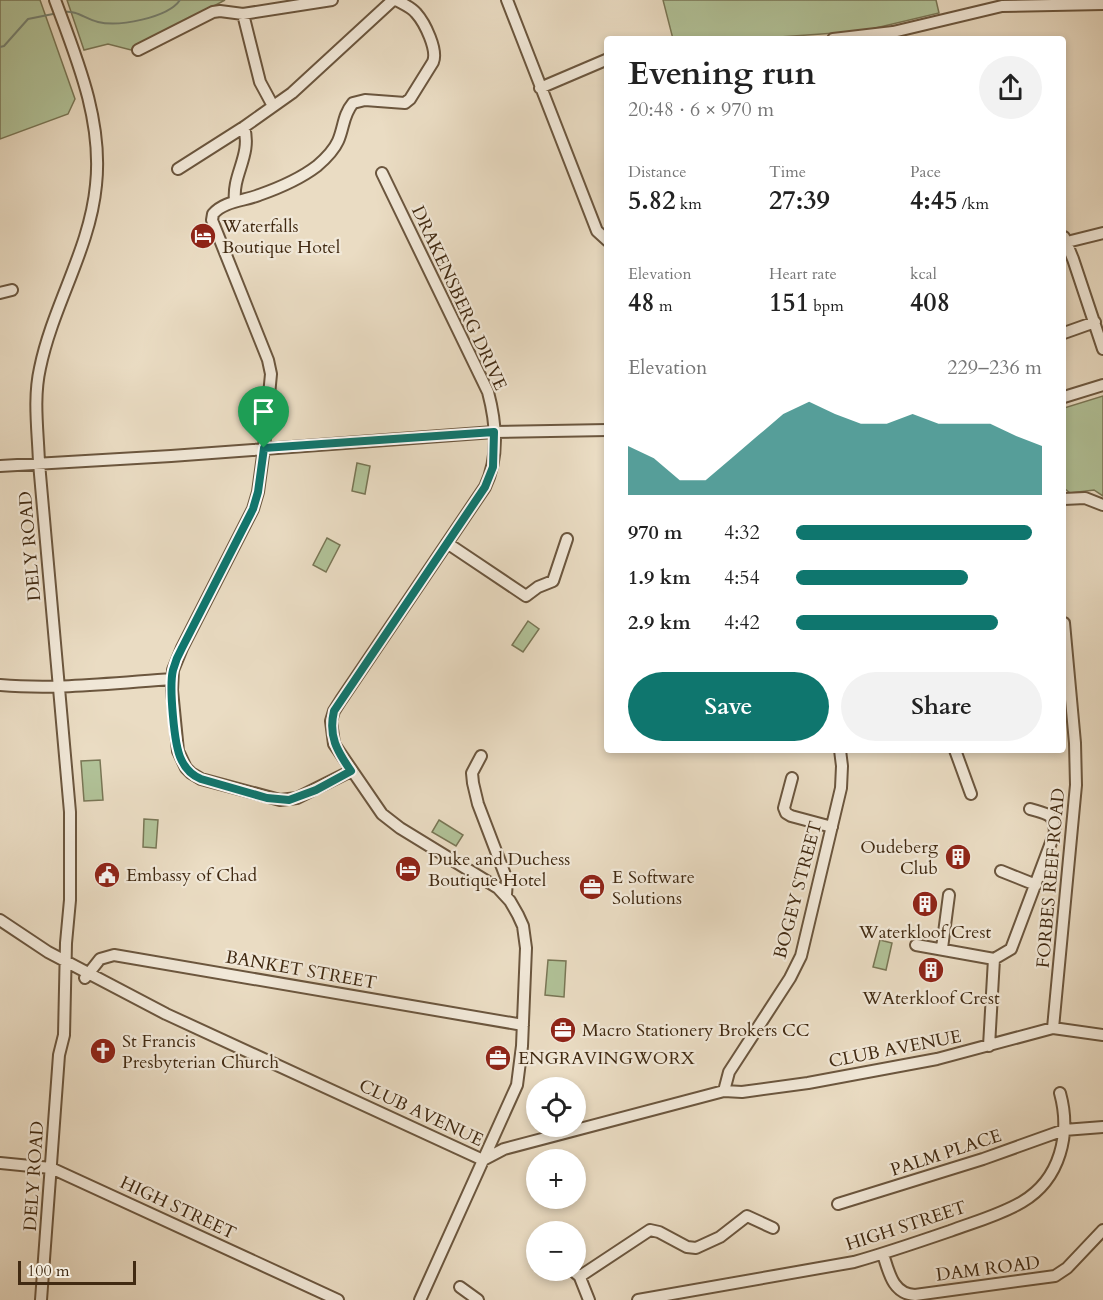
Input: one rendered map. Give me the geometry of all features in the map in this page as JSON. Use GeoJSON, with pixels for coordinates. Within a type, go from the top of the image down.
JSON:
{"type":"FeatureCollection","features":[{"type":"Feature","properties":{"kind":"street"},"geometry":{"type":"LineString","coordinates":[[138,50],[206,14],[219,11],[243,14],[332,0]]}},
{"type":"Feature","properties":{"kind":"street"},"geometry":{"type":"LineString","coordinates":[[178,169],[273,106],[315,73],[394,0],[410,7],[418,15],[431,40],[435,55],[410,99],[405,103],[364,100],[353,103],[345,115],[336,146],[319,164],[306,174],[285,184],[259,195],[235,201],[215,211],[212,220],[268,360],[270,388],[258,492],[253,509],[176,661],[172,679],[178,752],[186,768],[196,776],[267,798],[289,800],[316,790],[351,771]]}},
{"type":"Feature","properties":{"kind":"street"},"geometry":{"type":"LineString","coordinates":[[507,0],[597,231],[604,238]]}},
{"type":"Feature","properties":{"kind":"street"},"geometry":{"type":"LineString","coordinates":[[878,36],[893,35],[1002,6],[1103,4]]}},
{"type":"Feature","properties":{"kind":"street","name":"DELY ROAD"},"geometry":{"type":"LineString","coordinates":[[41,1300],[59,1055],[64,1035],[62,963],[65,902],[69,887],[70,812],[39,463],[36,420],[37,384],[40,365],[89,225],[97,184],[96,142],[91,105],[58,9]]}},
{"type":"Feature","properties":{"kind":"street"},"geometry":{"type":"LineString","coordinates":[[243,14],[260,82],[273,106]]}},
{"type":"Feature","properties":{"kind":"street"},"geometry":{"type":"LineString","coordinates":[[540,88],[604,61]]}},
{"type":"Feature","properties":{"kind":"street"},"geometry":{"type":"LineString","coordinates":[[235,201],[235,187],[247,142],[244,127]]}},
{"type":"Feature","properties":{"kind":"street","name":"DRAKENSBERG DRIVE"},"geometry":{"type":"LineString","coordinates":[[382,173],[488,392],[494,432],[493,467],[490,478],[334,711],[331,728],[334,744],[382,814],[506,895],[518,915],[525,935],[523,1025],[517,1085],[420,1300]]}},
{"type":"Feature","properties":{"kind":"street"},"geometry":{"type":"LineString","coordinates":[[1066,240],[1103,233]]}},
{"type":"Feature","properties":{"kind":"street"},"geometry":{"type":"LineString","coordinates":[[1066,243],[1103,349]]}},
{"type":"Feature","properties":{"kind":"street"},"geometry":{"type":"LineString","coordinates":[[0,293],[12,290]]}},
{"type":"Feature","properties":{"kind":"street"},"geometry":{"type":"LineString","coordinates":[[1066,332],[1095,322]]}},
{"type":"Feature","properties":{"kind":"street"},"geometry":{"type":"LineString","coordinates":[[1066,396],[1103,385]]}},
{"type":"Feature","properties":{"kind":"street"},"geometry":{"type":"LineString","coordinates":[[0,466],[494,432],[604,430]]}},
{"type":"Feature","properties":{"kind":"street"},"geometry":{"type":"LineString","coordinates":[[1066,499],[1085,498],[1103,505]]}},
{"type":"Feature","properties":{"kind":"street"},"geometry":{"type":"LineString","coordinates":[[447,543],[526,596],[538,587],[553,581],[567,539]]}},
{"type":"Feature","properties":{"kind":"street","name":"FORBES REEF ROAD"},"geometry":{"type":"LineString","coordinates":[[1053,1028],[1076,785],[1075,743],[1066,645]]}},
{"type":"Feature","properties":{"kind":"street"},"geometry":{"type":"LineString","coordinates":[[0,685],[59,686],[172,679]]}},
{"type":"Feature","properties":{"kind":"street","name":"BOGEY STREET"},"geometry":{"type":"LineString","coordinates":[[724,1091],[726,1077],[732,1066],[797,965],[841,788],[840,753]]}},
{"type":"Feature","properties":{"kind":"street"},"geometry":{"type":"LineString","coordinates":[[956,753],[972,794]]}},
{"type":"Feature","properties":{"kind":"street"},"geometry":{"type":"LineString","coordinates":[[481,756],[472,772],[473,783],[478,804],[507,880],[506,895]]}},
{"type":"Feature","properties":{"kind":"street"},"geometry":{"type":"LineString","coordinates":[[792,778],[784,808],[786,813],[832,827]]}},
{"type":"Feature","properties":{"kind":"street"},"geometry":{"type":"LineString","coordinates":[[916,945],[994,959],[1011,949],[1054,837],[1054,822],[1047,814],[1030,809]]}},
{"type":"Feature","properties":{"kind":"street"},"geometry":{"type":"LineString","coordinates":[[1001,871],[1036,885]]}},
{"type":"Feature","properties":{"kind":"street"},"geometry":{"type":"LineString","coordinates":[[942,948],[950,895]]}},
{"type":"Feature","properties":{"kind":"street","name":"CLUB AVENUE"},"geometry":{"type":"LineString","coordinates":[[0,920],[62,963]]}},
{"type":"Feature","properties":{"kind":"street","name":"CLUB AVENUE"},"geometry":{"type":"LineString","coordinates":[[0,928],[117,996],[166,1014],[483,1160],[504,1149],[724,1091],[742,1092],[808,1083],[937,1059],[1053,1028],[1103,1035]]}},
{"type":"Feature","properties":{"kind":"street","name":"BANKET STREET"},"geometry":{"type":"LineString","coordinates":[[86,976],[100,959],[114,955],[523,1025]]}},
{"type":"Feature","properties":{"kind":"street","name":"CLUB AVENUE"},"geometry":{"type":"LineString","coordinates":[[989,1046],[994,959]]}},
{"type":"Feature","properties":{"kind":"street","name":"HIGH STREET"},"geometry":{"type":"LineString","coordinates":[[638,1300],[854,1262],[993,1215],[1027,1199],[1054,1170],[1063,1146],[1065,1111],[1060,1093]]}},
{"type":"Feature","properties":{"kind":"street","name":"PALM PLACE"},"geometry":{"type":"LineString","coordinates":[[838,1204],[982,1159],[1064,1130],[1103,1127]]}},
{"type":"Feature","properties":{"kind":"street"},"geometry":{"type":"LineString","coordinates":[[497,1128],[504,1149]]}},
{"type":"Feature","properties":{"kind":"street","name":"HIGH STREET"},"geometry":{"type":"LineString","coordinates":[[0,1163],[51,1168],[316,1295],[338,1300]]}},
{"type":"Feature","properties":{"kind":"street"},"geometry":{"type":"LineString","coordinates":[[586,1273],[650,1230],[656,1230],[692,1248],[700,1247],[720,1237],[747,1216],[773,1228]]}},
{"type":"Feature","properties":{"kind":"street","name":"DAM ROAD"},"geometry":{"type":"LineString","coordinates":[[883,1254],[901,1297],[1055,1276],[1067,1268],[1103,1230]]}},
{"type":"Feature","properties":{"kind":"street"},"geometry":{"type":"LineString","coordinates":[[580,1281],[589,1300]]}},
{"type":"Feature","properties":{"kind":"street"},"geometry":{"type":"LineString","coordinates":[[460,1287],[478,1300]]}},
{"type":"Feature","properties":{"kind":"green space"},"geometry":{"type":"Polygon","coordinates":[[[0,0],[40,0],[75,99],[68,114],[0,139],[0,0]]]}},
{"type":"Feature","properties":{"kind":"green space"},"geometry":{"type":"Polygon","coordinates":[[[67,0],[225,0],[131,50],[108,44],[84,50],[67,0]]]}},
{"type":"Feature","properties":{"kind":"green space"},"geometry":{"type":"Polygon","coordinates":[[[663,0],[936,0],[939,13],[863,31],[792,36],[672,36],[663,0]]]}},
{"type":"Feature","properties":{"kind":"green space"},"geometry":{"type":"Polygon","coordinates":[[[1103,396],[1103,496],[1094,490],[1070,493],[1066,490],[1066,407],[1103,396]]]}},
{"type":"Feature","properties":{"kind":"green space"},"geometry":{"type":"Polygon","coordinates":[[[357,463],[370,466],[365,494],[352,491],[357,463]]]}},
{"type":"Feature","properties":{"kind":"green space"},"geometry":{"type":"Polygon","coordinates":[[[327,538],[340,545],[326,572],[313,565],[327,538]]]}},
{"type":"Feature","properties":{"kind":"green space"},"geometry":{"type":"Polygon","coordinates":[[[528,621],[539,629],[523,652],[512,645],[528,621]]]}},
{"type":"Feature","properties":{"kind":"green space"},"geometry":{"type":"Polygon","coordinates":[[[100,760],[103,800],[84,801],[81,761],[100,760]]]}},
{"type":"Feature","properties":{"kind":"green space"},"geometry":{"type":"Polygon","coordinates":[[[144,819],[158,820],[156,848],[143,847],[144,819]]]}},
{"type":"Feature","properties":{"kind":"green space"},"geometry":{"type":"Polygon","coordinates":[[[439,820],[463,835],[456,846],[432,832],[439,820]]]}},
{"type":"Feature","properties":{"kind":"green space"},"geometry":{"type":"Polygon","coordinates":[[[880,940],[892,943],[886,970],[873,967],[880,940]]]}},
{"type":"Feature","properties":{"kind":"green space"},"geometry":{"type":"Polygon","coordinates":[[[548,960],[566,961],[564,997],[545,995],[548,960]]]}},
{"type":"Feature","properties":{"kind":"waterway"},"geometry":{"type":"LineString","coordinates":[[63,12],[77,13],[98,22],[130,22],[165,12],[180,0]]}},
{"type":"Feature","properties":{"kind":"waterway"},"geometry":{"type":"LineString","coordinates":[[0,47],[4,46],[28,19],[58,13]]}},
{"type":"Feature","properties":{"kind":"place","name":"Waterfalls Boutique Hotel"},"geometry":{"type":"Point","coordinates":[203,236]}},
{"type":"Feature","properties":{"kind":"place","name":"Oudeberg Club"},"geometry":{"type":"Point","coordinates":[958,857]}},
{"type":"Feature","properties":{"kind":"place","name":"Duke and Duchess Boutique Hotel"},"geometry":{"type":"Point","coordinates":[408,869]}},
{"type":"Feature","properties":{"kind":"place","name":"Embassy of Chad"},"geometry":{"type":"Point","coordinates":[107,875]}},
{"type":"Feature","properties":{"kind":"place","name":"E Software Solutions"},"geometry":{"type":"Point","coordinates":[592,887]}},
{"type":"Feature","properties":{"kind":"place","name":"Waterkloof Crest"},"geometry":{"type":"Point","coordinates":[925,904]}},
{"type":"Feature","properties":{"kind":"place","name":"WAterkloof Crest"},"geometry":{"type":"Point","coordinates":[931,970]}},
{"type":"Feature","properties":{"kind":"place","name":"Macro Stationery Brokers CC"},"geometry":{"type":"Point","coordinates":[563,1030]}},
{"type":"Feature","properties":{"kind":"place","name":"St Francis Presbyterian Church"},"geometry":{"type":"Point","coordinates":[103,1051]}},
{"type":"Feature","properties":{"kind":"place","name":"ENGRAVINGWORX"},"geometry":{"type":"Point","coordinates":[498,1058]}},
{"type":"Feature","properties":{"kind":"route"},"geometry":{"type":"LineString","coordinates":[[494,432],[493,467],[485,487],[334,711],[331,734],[336,749],[351,771],[316,790],[289,800],[252,794],[201,779],[191,773],[178,752],[172,690],[176,661],[253,509],[258,492],[264,448],[494,432]]}}]}
